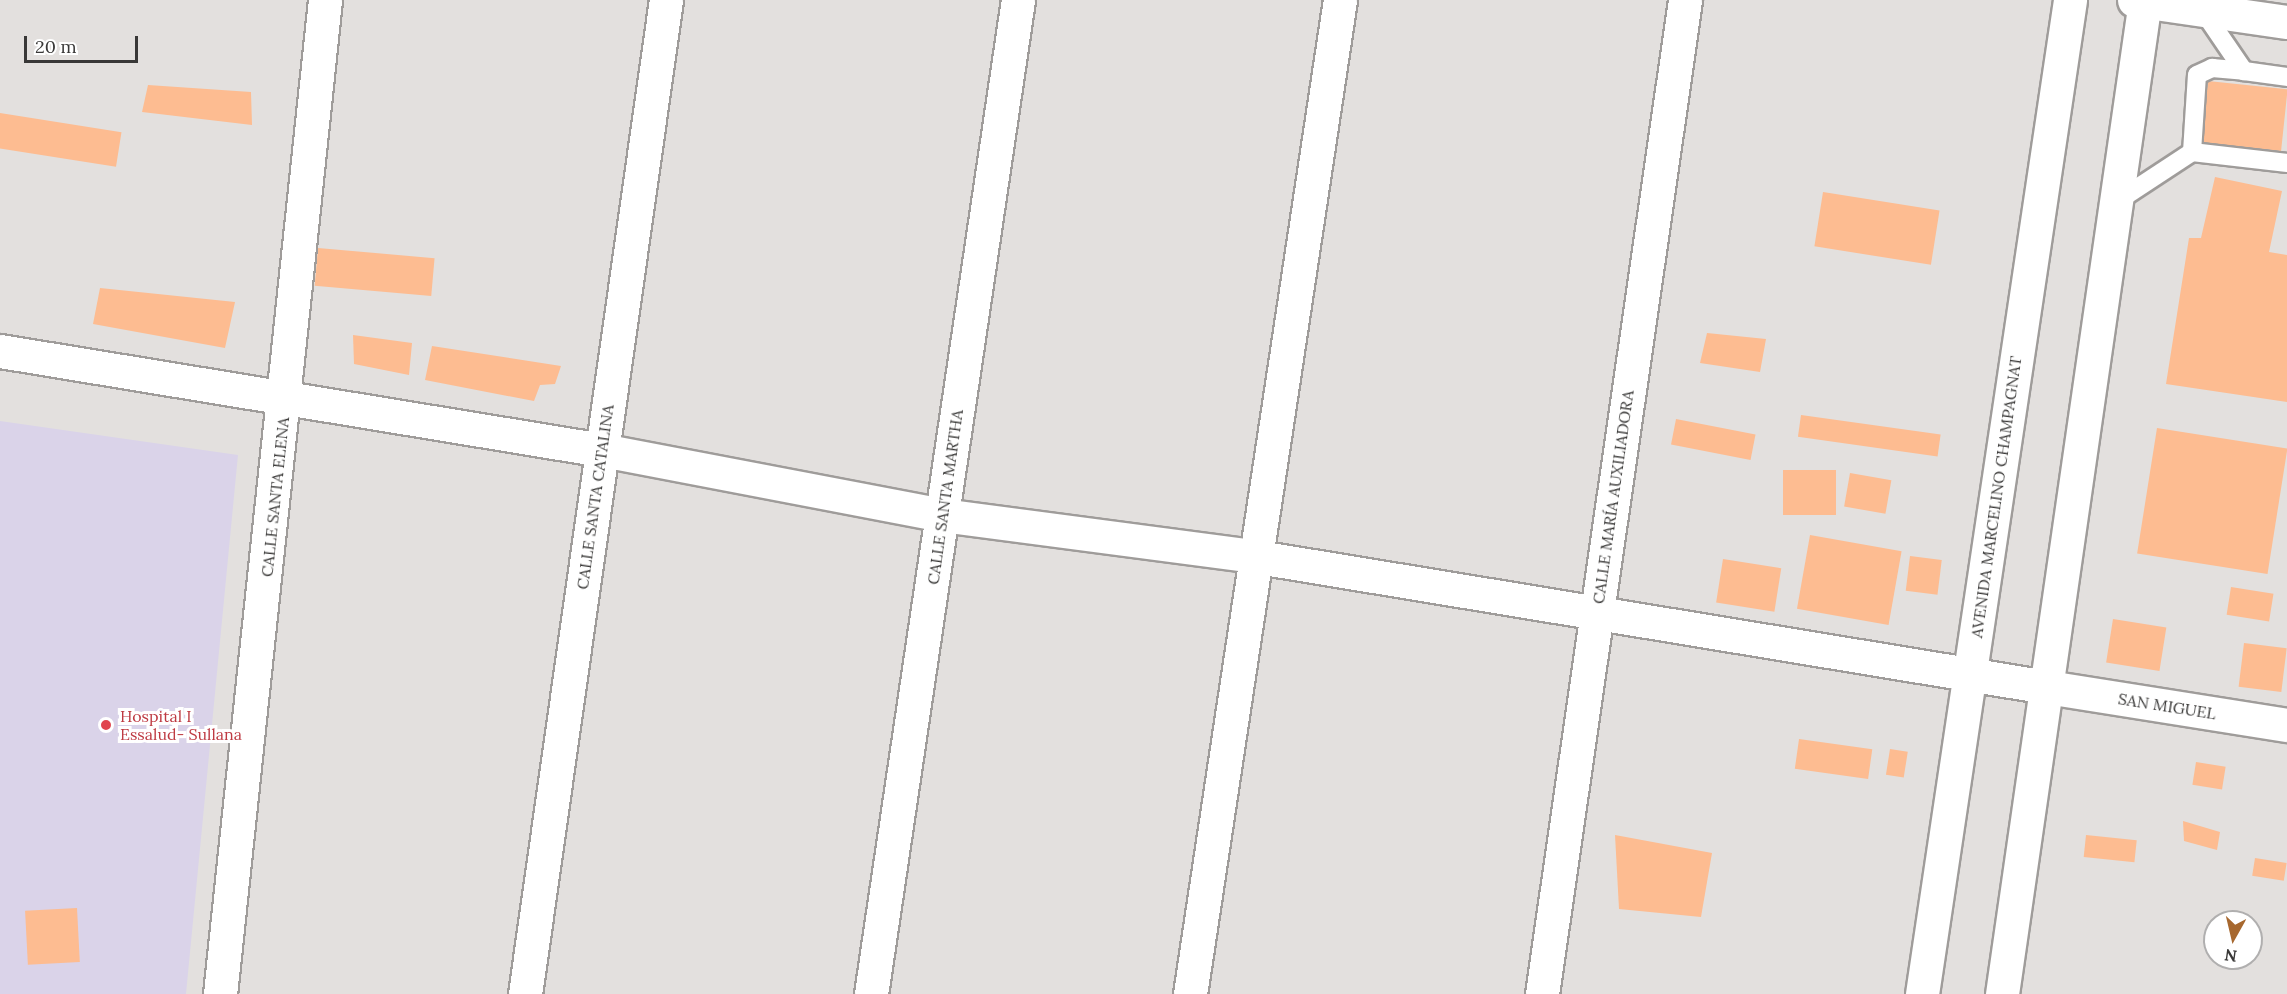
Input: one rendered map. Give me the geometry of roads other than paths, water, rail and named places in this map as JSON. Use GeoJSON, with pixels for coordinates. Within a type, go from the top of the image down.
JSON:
{"type":"FeatureCollection","features":[{"type":"Feature","properties":{"kind":"street","name":"CALLE SANTA ELENA"},"geometry":{"type":"LineString","coordinates":[[220,994],[286,401],[325,0]]}},
{"type":"Feature","properties":{"kind":"street","name":"CALLE SANTA CATALINA"},"geometry":{"type":"LineString","coordinates":[[525,994],[666,0]]}},
{"type":"Feature","properties":{"kind":"street","name":"CALLE SANTA MARTHA"},"geometry":{"type":"LineString","coordinates":[[871,994],[1018,0]]}},
{"type":"Feature","properties":{"kind":"street"},"geometry":{"type":"LineString","coordinates":[[1190,994],[1252,556],[1340,0]]}},
{"type":"Feature","properties":{"kind":"street","name":"CALLE MARÍA AUXILIADORA"},"geometry":{"type":"LineString","coordinates":[[1542,994],[1685,0]]}},
{"type":"Feature","properties":{"kind":"street","name":"AVENIDA MARCELINO CHAMPAGNAT"},"geometry":{"type":"LineString","coordinates":[[1922,994],[2070,0]]}},
{"type":"Feature","properties":{"kind":"street"},"geometry":{"type":"LineString","coordinates":[[2002,994],[2116,202],[2141,1],[2287,22]]}},
{"type":"Feature","properties":{"kind":"street","name":"SAN MIGUEL"},"geometry":{"type":"LineString","coordinates":[[0,351],[286,401],[602,450],[942,515],[1252,556],[1596,617],[2287,725]]}},
{"type":"Feature","properties":{"kind":"lane"},"geometry":{"type":"LineString","coordinates":[[2203,11],[2244,71]]}},
{"type":"Feature","properties":{"kind":"lane"},"geometry":{"type":"LineString","coordinates":[[2192,152],[2198,75],[2212,68],[2287,77]]}},
{"type":"Feature","properties":{"kind":"lane"},"geometry":{"type":"LineString","coordinates":[[2116,202],[2192,152],[2287,163]]}},
{"type":"Feature","properties":{"kind":"place","name":"Hospital I Essalud- Sullana"},"geometry":{"type":"Point","coordinates":[106,725]}}]}
